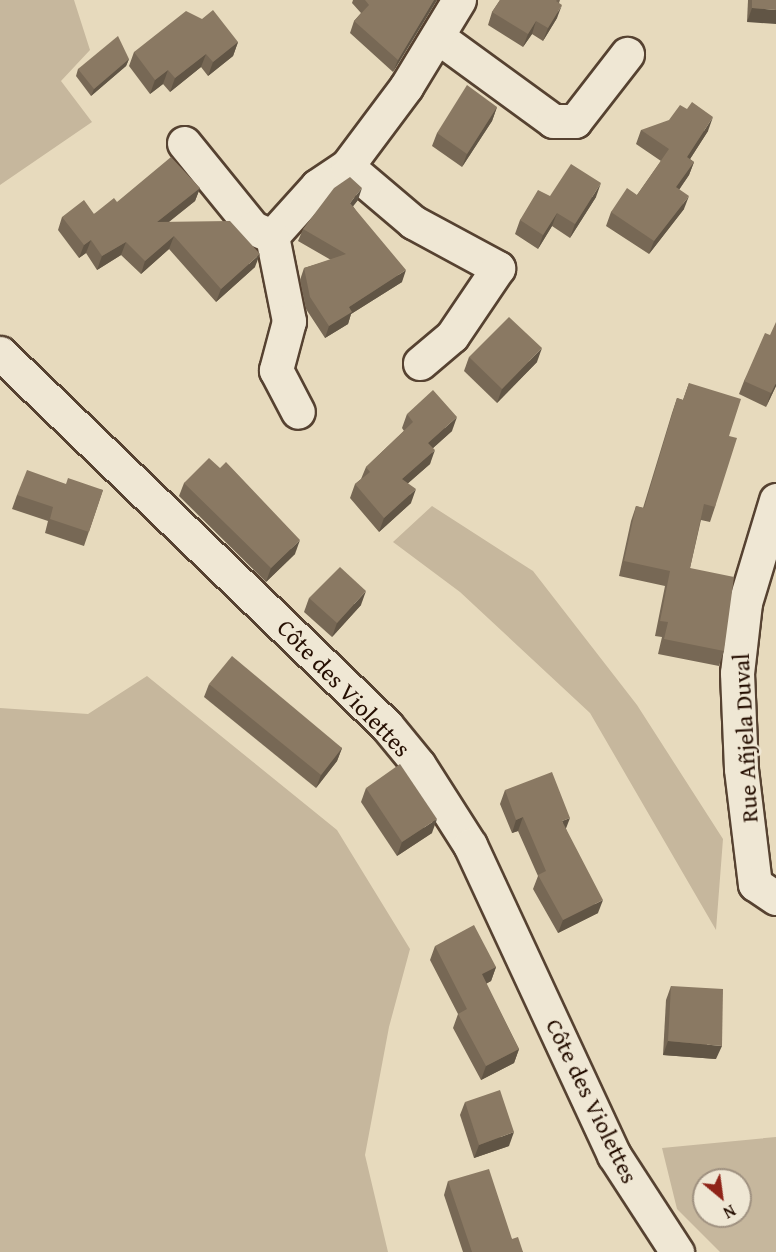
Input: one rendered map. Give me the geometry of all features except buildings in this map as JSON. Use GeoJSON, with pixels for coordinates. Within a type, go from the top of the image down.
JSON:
{"type":"FeatureCollection","features":[{"type":"Feature","properties":{"kind":"street"},"geometry":{"type":"LineString","coordinates":[[272,236],[316,186],[347,166],[438,37],[459,0]]}},
{"type":"Feature","properties":{"kind":"street"},"geometry":{"type":"LineString","coordinates":[[438,37],[553,121],[574,121],[627,54]]}},
{"type":"Feature","properties":{"kind":"street"},"geometry":{"type":"LineString","coordinates":[[184,143],[253,228],[272,236]]}},
{"type":"Feature","properties":{"kind":"street"},"geometry":{"type":"LineString","coordinates":[[347,166],[413,222],[498,268],[452,336],[420,363]]}},
{"type":"Feature","properties":{"kind":"street"},"geometry":{"type":"LineString","coordinates":[[272,236],[289,321],[276,370],[298,412]]}},
{"type":"Feature","properties":{"kind":"street","name":"Côte des Violettes"},"geometry":{"type":"LineString","coordinates":[[0,353],[387,726],[419,765],[470,845],[614,1155],[677,1252]]}},
{"type":"Feature","properties":{"kind":"street","name":"Rue Añjela Duval"},"geometry":{"type":"LineString","coordinates":[[776,500],[745,603],[737,673],[741,769],[755,884],[776,898]]}},
{"type":"Feature","properties":{"kind":"shaded area"},"geometry":{"type":"Polygon","coordinates":[[[0,0],[74,0],[90,50],[61,81],[92,122],[0,185],[0,0]]]}},
{"type":"Feature","properties":{"kind":"shaded area"},"geometry":{"type":"Polygon","coordinates":[[[432,506],[533,571],[637,705],[723,839],[716,930],[590,713],[460,592],[393,542],[432,506]]]}},
{"type":"Feature","properties":{"kind":"shaded area"},"geometry":{"type":"Polygon","coordinates":[[[147,676],[337,830],[410,949],[389,1027],[365,1155],[388,1252],[0,1252],[0,708],[88,714],[147,676]]]}},
{"type":"Feature","properties":{"kind":"shaded area"},"geometry":{"type":"Polygon","coordinates":[[[776,1137],[776,1252],[720,1252],[696,1228],[752,1228],[752,1168],[692,1168],[692,1224],[677,1209],[662,1148],[776,1137]]]}}]}
